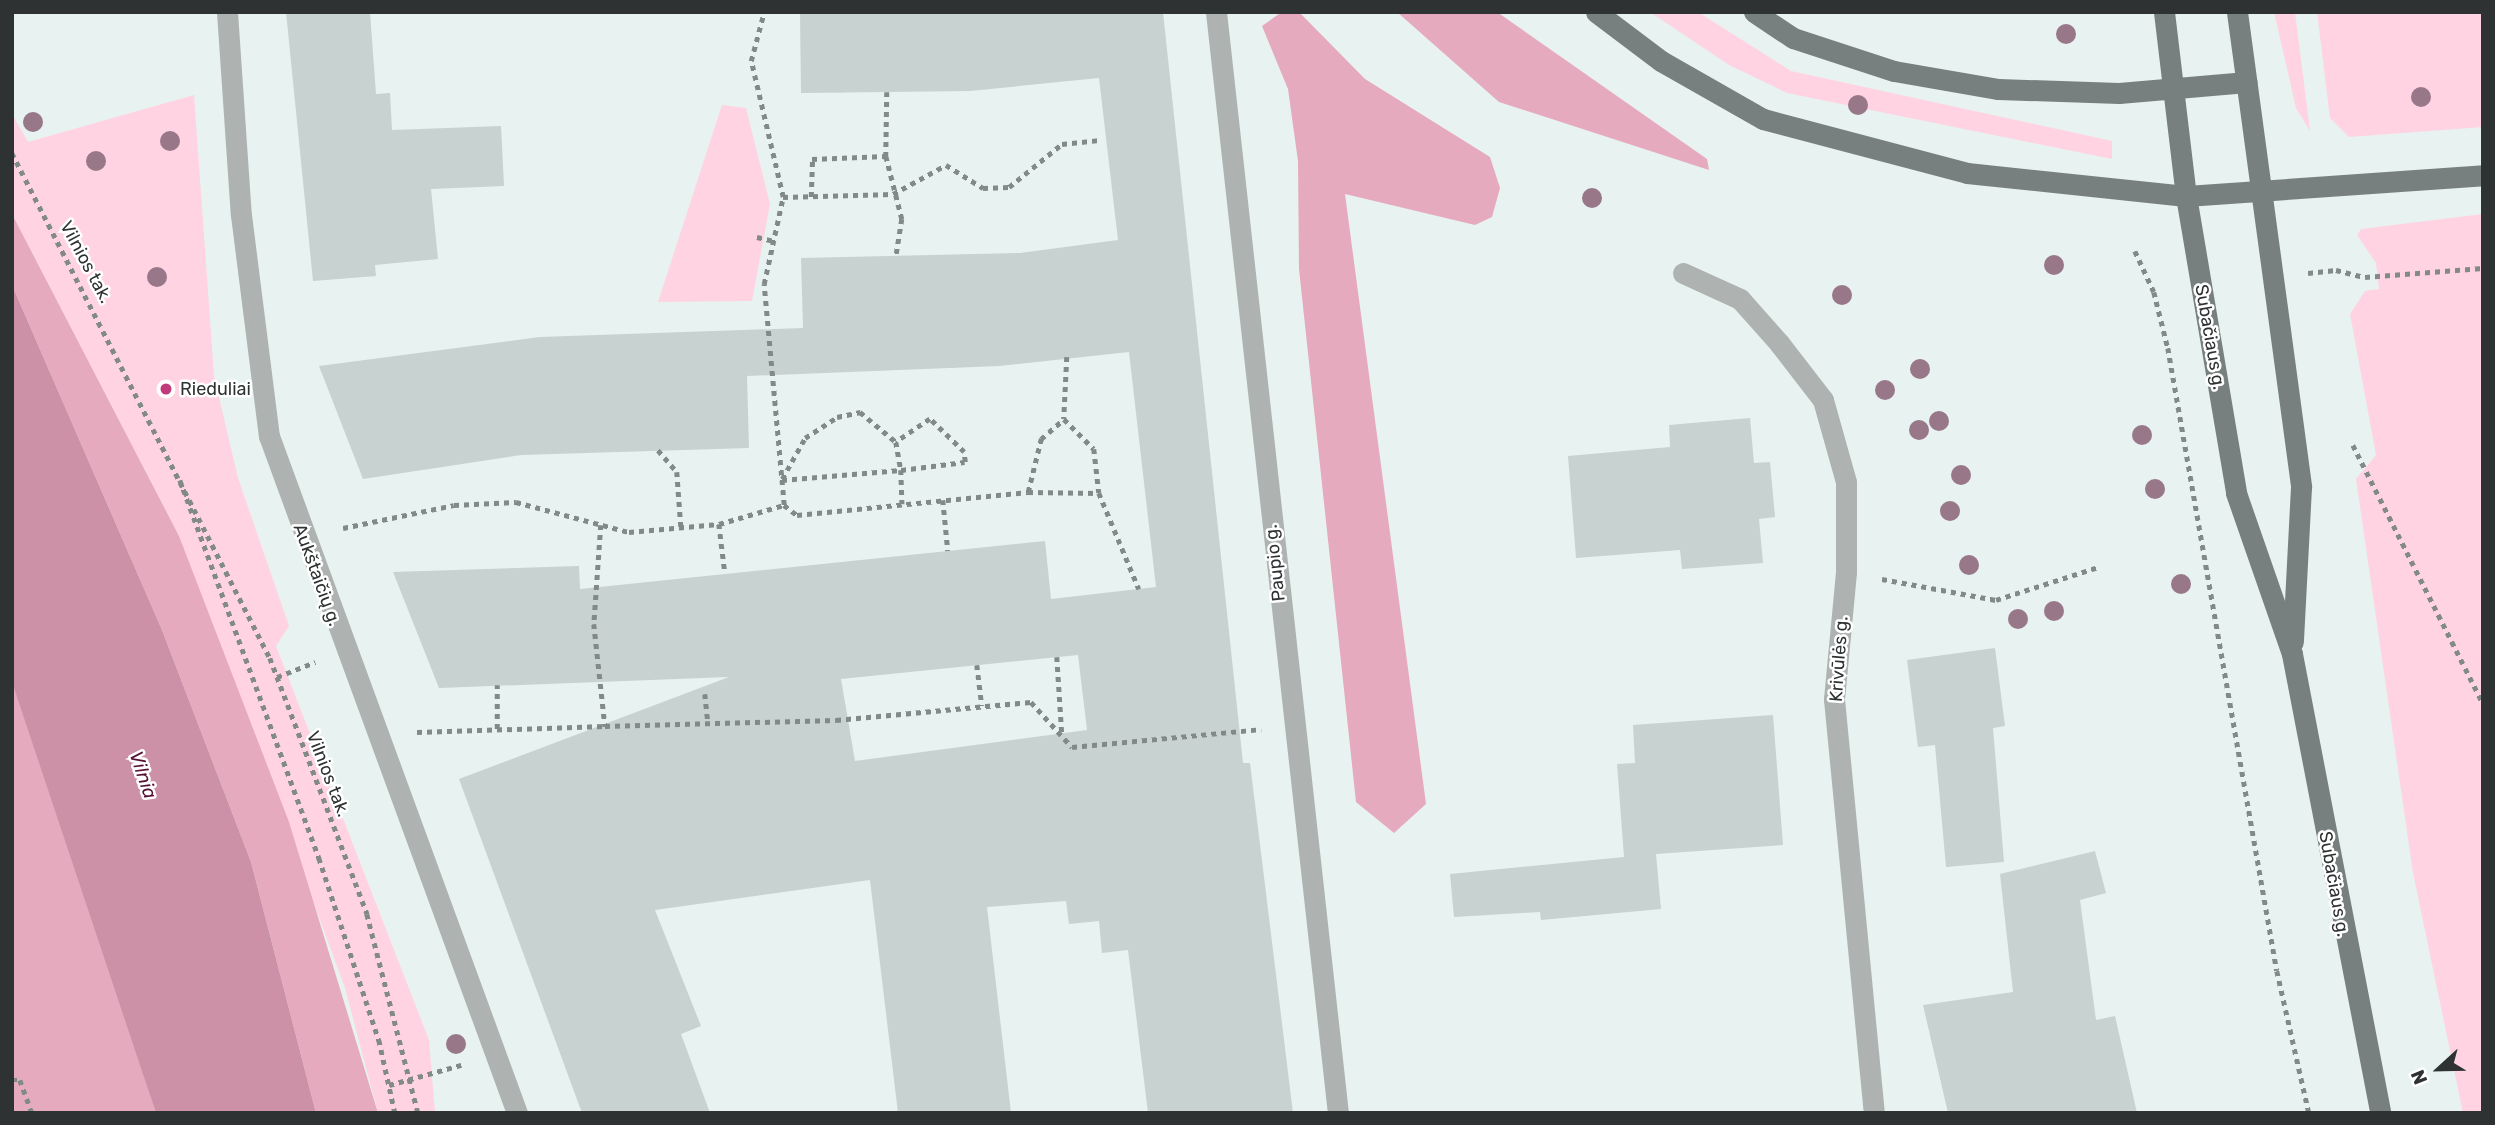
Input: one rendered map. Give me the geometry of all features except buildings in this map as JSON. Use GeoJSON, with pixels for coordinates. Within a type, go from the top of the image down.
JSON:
{"type":"FeatureCollection","features":[{"type":"Feature","properties":{"kind":"main road"},"geometry":{"type":"LineString","coordinates":[[1596,12],[1661,61],[1763,119],[1967,173],[2186,196],[2483,175]]}},
{"type":"Feature","properties":{"kind":"main road"},"geometry":{"type":"LineString","coordinates":[[1754,12],[1793,38],[1894,71],[1998,89],[2174,91],[2247,82]]}},
{"type":"Feature","properties":{"kind":"main road","name":"Subačiaus g."},"geometry":{"type":"LineString","coordinates":[[2164,12],[2186,196],[2236,493],[2292,654],[2380,1113]]}},
{"type":"Feature","properties":{"kind":"main road","name":"Subačiaus g."},"geometry":{"type":"LineString","coordinates":[[2237,12],[2301,487],[2292,654]]}},
{"type":"Feature","properties":{"kind":"street","name":"Aukštaičių g."},"geometry":{"type":"LineString","coordinates":[[227,12],[241,215],[269,436],[517,1113]]}},
{"type":"Feature","properties":{"kind":"street","name":"Paupio g."},"geometry":{"type":"LineString","coordinates":[[1216,12],[1293,726],[1338,1113]]}},
{"type":"Feature","properties":{"kind":"street","name":"Krivūlės g."},"geometry":{"type":"LineString","coordinates":[[1683,273],[1740,299],[1823,400],[1846,482],[1846,572],[1834,699],[1874,1113]]}},
{"type":"Feature","properties":{"kind":"path"},"geometry":{"type":"LineString","coordinates":[[764,12],[751,61],[783,197],[764,284],[784,505],[797,515],[1028,492],[1099,493]]}},
{"type":"Feature","properties":{"kind":"path"},"geometry":{"type":"LineString","coordinates":[[887,92],[886,156],[893,194],[902,219],[896,255]]}},
{"type":"Feature","properties":{"kind":"path"},"geometry":{"type":"LineString","coordinates":[[783,197],[893,194],[946,165],[983,188],[1009,187],[1062,144],[1099,140]]}},
{"type":"Feature","properties":{"kind":"path","name":"Vilnios tak."},"geometry":{"type":"LineString","coordinates":[[12,153],[173,460],[277,677],[367,914],[411,1077],[418,1113]]}},
{"type":"Feature","properties":{"kind":"path"},"geometry":{"type":"LineString","coordinates":[[811,197],[812,159],[886,156]]}},
{"type":"Feature","properties":{"kind":"path"},"geometry":{"type":"LineString","coordinates":[[757,237],[774,241]]}},
{"type":"Feature","properties":{"kind":"path"},"geometry":{"type":"LineString","coordinates":[[2135,251],[2154,292],[2168,348],[2277,971],[2309,1113]]}},
{"type":"Feature","properties":{"kind":"path"},"geometry":{"type":"LineString","coordinates":[[2336,270],[2365,277],[2483,268]]}},
{"type":"Feature","properties":{"kind":"path"},"geometry":{"type":"LineString","coordinates":[[1028,492],[1041,439],[1064,419],[1067,357]]}},
{"type":"Feature","properties":{"kind":"path"},"geometry":{"type":"LineString","coordinates":[[782,480],[805,438],[837,417],[860,412],[875,418],[896,442],[901,470],[902,504]]}},
{"type":"Feature","properties":{"kind":"path"},"geometry":{"type":"LineString","coordinates":[[782,480],[956,467],[965,462],[964,452],[930,419],[896,442]]}},
{"type":"Feature","properties":{"kind":"path"},"geometry":{"type":"LineString","coordinates":[[1064,419],[1094,449],[1099,493],[1139,589]]}},
{"type":"Feature","properties":{"kind":"path"},"geometry":{"type":"LineString","coordinates":[[2353,444],[2483,704]]}},
{"type":"Feature","properties":{"kind":"path"},"geometry":{"type":"LineString","coordinates":[[658,450],[677,472],[681,527]]}},
{"type":"Feature","properties":{"kind":"path","name":"Vilnios tak."},"geometry":{"type":"LineString","coordinates":[[173,460],[319,858],[389,1085],[395,1113]]}},
{"type":"Feature","properties":{"kind":"path"},"geometry":{"type":"LineString","coordinates":[[943,500],[948,551]]}},
{"type":"Feature","properties":{"kind":"path"},"geometry":{"type":"LineString","coordinates":[[369,523],[454,505],[516,502],[629,532],[719,524],[784,505]]}},
{"type":"Feature","properties":{"kind":"path"},"geometry":{"type":"LineString","coordinates":[[719,524],[725,573]]}},
{"type":"Feature","properties":{"kind":"path"},"geometry":{"type":"LineString","coordinates":[[601,525],[594,624],[605,726]]}},
{"type":"Feature","properties":{"kind":"path"},"geometry":{"type":"LineString","coordinates":[[1846,572],[1996,600],[2098,567]]}},
{"type":"Feature","properties":{"kind":"path"},"geometry":{"type":"LineString","coordinates":[[1057,657],[1062,735]]}},
{"type":"Feature","properties":{"kind":"path"},"geometry":{"type":"LineString","coordinates":[[977,665],[982,706]]}},
{"type":"Feature","properties":{"kind":"path"},"geometry":{"type":"LineString","coordinates":[[497,685],[497,729]]}},
{"type":"Feature","properties":{"kind":"path"},"geometry":{"type":"LineString","coordinates":[[705,694],[708,724]]}},
{"type":"Feature","properties":{"kind":"path"},"geometry":{"type":"LineString","coordinates":[[382,745],[420,731],[708,724],[1031,702],[1072,747],[1293,726]]}},
{"type":"Feature","properties":{"kind":"path"},"geometry":{"type":"LineString","coordinates":[[389,1085],[496,1056]]}},
{"type":"Feature","properties":{"kind":"path"},"geometry":{"type":"LineString","coordinates":[[12,1080],[20,1080],[32,1113]]}},
{"type":"Feature","properties":{"kind":"shaded area"},"geometry":{"type":"Polygon","coordinates":[[[1397,12],[1497,12],[1707,159],[1709,170],[1499,102],[1397,12]]]}},
{"type":"Feature","properties":{"kind":"shaded area"},"geometry":{"type":"Polygon","coordinates":[[[1650,12],[1698,12],[1791,71],[2112,141],[2112,159],[1787,93],[1729,65],[1650,12]]]}},
{"type":"Feature","properties":{"kind":"shaded area"},"geometry":{"type":"Polygon","coordinates":[[[2274,12],[2295,12],[2310,131],[2296,108],[2274,12]]]}},
{"type":"Feature","properties":{"kind":"shaded area"},"geometry":{"type":"Polygon","coordinates":[[[2317,12],[2483,12],[2483,127],[2349,137],[2330,118],[2317,12]]]}},
{"type":"Feature","properties":{"kind":"shaded area"},"geometry":{"type":"Polygon","coordinates":[[[1279,14],[1301,14],[1365,79],[1490,157],[1500,188],[1492,217],[1475,225],[1345,194],[1426,804],[1394,833],[1356,802],[1299,269],[1298,161],[1288,89],[1262,26],[1279,14]]]}},
{"type":"Feature","properties":{"kind":"shaded area"},"geometry":{"type":"Polygon","coordinates":[[[194,95],[214,376],[238,478],[289,626],[276,646],[429,1040],[435,1113],[378,1113],[345,988],[179,536],[12,214],[12,114],[28,142],[194,95]]]}},
{"type":"Feature","properties":{"kind":"shaded area"},"geometry":{"type":"Polygon","coordinates":[[[722,105],[746,108],[770,204],[752,301],[658,302],[722,105]]]}},
{"type":"Feature","properties":{"kind":"shaded area"},"geometry":{"type":"Polygon","coordinates":[[[12,214],[179,536],[289,822],[378,1113],[316,1113],[251,862],[162,630],[12,285],[12,214]]]}},
{"type":"Feature","properties":{"kind":"shaded area"},"geometry":{"type":"Polygon","coordinates":[[[2483,214],[2483,1113],[2463,1113],[2413,873],[2356,479],[2376,455],[2350,314],[2365,291],[2379,289],[2376,263],[2357,235],[2361,229],[2483,214]]]}},
{"type":"Feature","properties":{"kind":"shaded area"},"geometry":{"type":"Polygon","coordinates":[[[12,682],[69,837],[156,1113],[12,1113],[12,682]]]}},
{"type":"Feature","properties":{"kind":"water","name":"Vilnia"},"geometry":{"type":"Polygon","coordinates":[[[12,285],[162,630],[251,862],[316,1113],[156,1113],[12,682],[12,285]]]}},
{"type":"Feature","properties":{"kind":"place","name":"Rieduliai"},"geometry":{"type":"Point","coordinates":[166,389]}}]}
